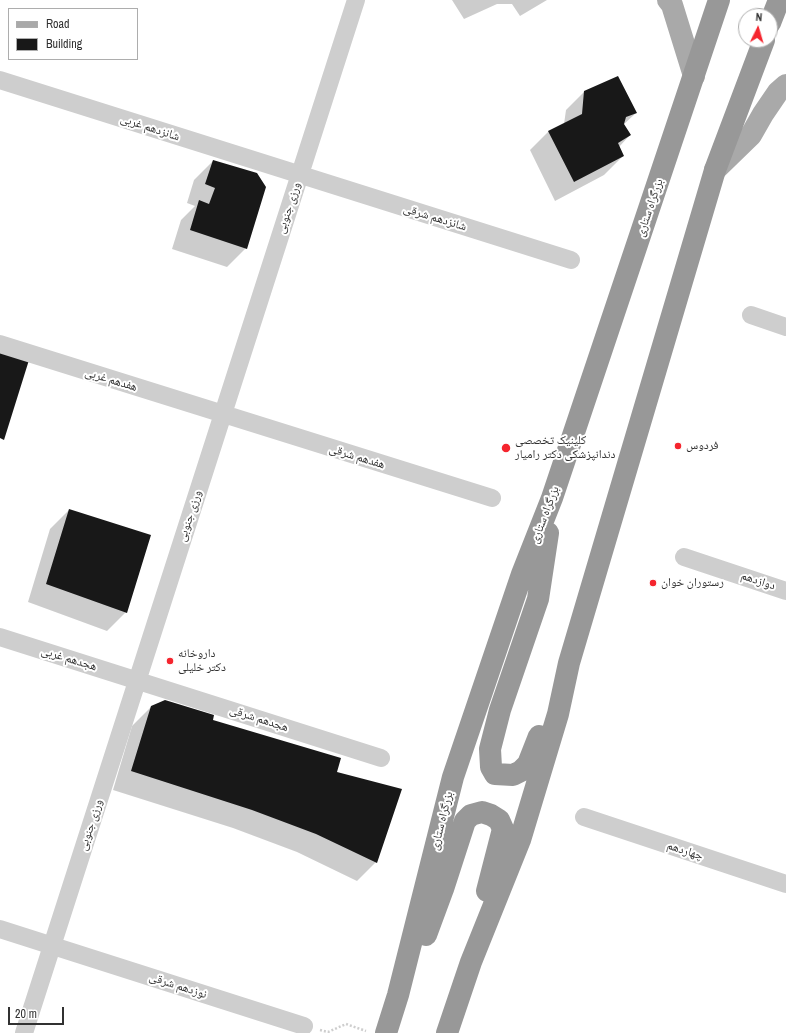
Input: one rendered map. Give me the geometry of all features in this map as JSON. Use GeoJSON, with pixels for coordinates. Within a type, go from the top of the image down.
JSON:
{"type":"FeatureCollection","features":[{"type":"Feature","properties":{"kind":"highway","name":"بزرگراه ستاری"},"geometry":{"type":"LineString","coordinates":[[386,1033],[398,995],[453,777],[522,574],[552,498],[719,0]]}},
{"type":"Feature","properties":{"kind":"highway"},"geometry":{"type":"LineString","coordinates":[[447,1033],[471,962],[520,840],[558,714],[569,663],[715,170],[761,48]]}},
{"type":"Feature","properties":{"kind":"highway"},"geometry":{"type":"LineString","coordinates":[[552,498],[546,552],[538,599],[500,710],[490,749],[491,767],[496,774],[513,775],[528,764],[569,663]]}},
{"type":"Feature","properties":{"kind":"highway"},"geometry":{"type":"LineString","coordinates":[[398,995],[414,966],[443,889],[465,822],[471,815],[482,812],[499,820],[503,829],[480,917],[471,962]]}},
{"type":"Feature","properties":{"kind":"main road"},"geometry":{"type":"LineString","coordinates":[[668,0],[672,5],[694,76]]}},
{"type":"Feature","properties":{"kind":"main road"},"geometry":{"type":"LineString","coordinates":[[715,170],[751,135],[778,92],[786,85]]}},
{"type":"Feature","properties":{"kind":"street","name":"ورزی جنوبی"},"geometry":{"type":"LineString","coordinates":[[24,1033],[356,0]]}},
{"type":"Feature","properties":{"kind":"street","name":"شانزدهم غربی"},"geometry":{"type":"LineString","coordinates":[[0,80],[300,175]]}},
{"type":"Feature","properties":{"kind":"street","name":"شانزدهم شرقی"},"geometry":{"type":"LineString","coordinates":[[300,175],[571,260]]}},
{"type":"Feature","properties":{"kind":"street"},"geometry":{"type":"LineString","coordinates":[[751,315],[786,327]]}},
{"type":"Feature","properties":{"kind":"street","name":"هفدهم غربی"},"geometry":{"type":"LineString","coordinates":[[0,344],[223,415]]}},
{"type":"Feature","properties":{"kind":"street","name":"هفدهم شرقی"},"geometry":{"type":"LineString","coordinates":[[223,415],[492,498]]}},
{"type":"Feature","properties":{"kind":"street","name":"دوازدهم"},"geometry":{"type":"LineString","coordinates":[[684,557],[786,591]]}},
{"type":"Feature","properties":{"kind":"street","name":"هجدهم غربی"},"geometry":{"type":"LineString","coordinates":[[0,637],[138,680]]}},
{"type":"Feature","properties":{"kind":"street","name":"هجدهم شرقی"},"geometry":{"type":"LineString","coordinates":[[138,680],[381,758]]}},
{"type":"Feature","properties":{"kind":"street","name":"چهاردهم"},"geometry":{"type":"LineString","coordinates":[[584,817],[786,884]]}},
{"type":"Feature","properties":{"kind":"street","name":"نوزدهم شرقی"},"geometry":{"type":"LineString","coordinates":[[0,929],[304,1026]]}},
{"type":"Feature","properties":{"kind":"path"},"geometry":{"type":"LineString","coordinates":[[304,1026],[328,1032],[346,1024],[372,1033]]}},
{"type":"Feature","properties":{"kind":"building"},"geometry":{"type":"Polygon","coordinates":[[[618,76],[637,113],[626,117],[624,124],[631,135],[618,143],[624,156],[574,182],[548,131],[582,114],[584,91],[618,76]]]}},
{"type":"Feature","properties":{"kind":"building"},"geometry":{"type":"Polygon","coordinates":[[[213,160],[257,173],[266,187],[247,249],[190,230],[199,200],[209,204],[215,188],[205,184],[213,160]]]}},
{"type":"Feature","properties":{"kind":"building"},"geometry":{"type":"Polygon","coordinates":[[[0,350],[29,360],[4,440],[0,438],[0,350]]]}},
{"type":"Feature","properties":{"kind":"building"},"geometry":{"type":"Polygon","coordinates":[[[69,509],[151,535],[127,613],[46,584],[69,509]]]}},
{"type":"Feature","properties":{"kind":"building"},"geometry":{"type":"Polygon","coordinates":[[[165,700],[214,715],[213,720],[341,758],[337,772],[402,789],[377,863],[316,834],[252,810],[131,771],[151,706],[165,700]]]}},
{"type":"Feature","properties":{"kind":"place","name":"فردوس"},"geometry":{"type":"Point","coordinates":[678,446]}},
{"type":"Feature","properties":{"kind":"place","name":"کلینیک تخصصی دندانپزشکی دکتر رامیار"},"geometry":{"type":"Point","coordinates":[506,448]}},
{"type":"Feature","properties":{"kind":"place","name":"رستوران خوان"},"geometry":{"type":"Point","coordinates":[653,583]}},
{"type":"Feature","properties":{"kind":"place","name":"داروخانه دکتر خلیلی"},"geometry":{"type":"Point","coordinates":[170,661]}}]}
